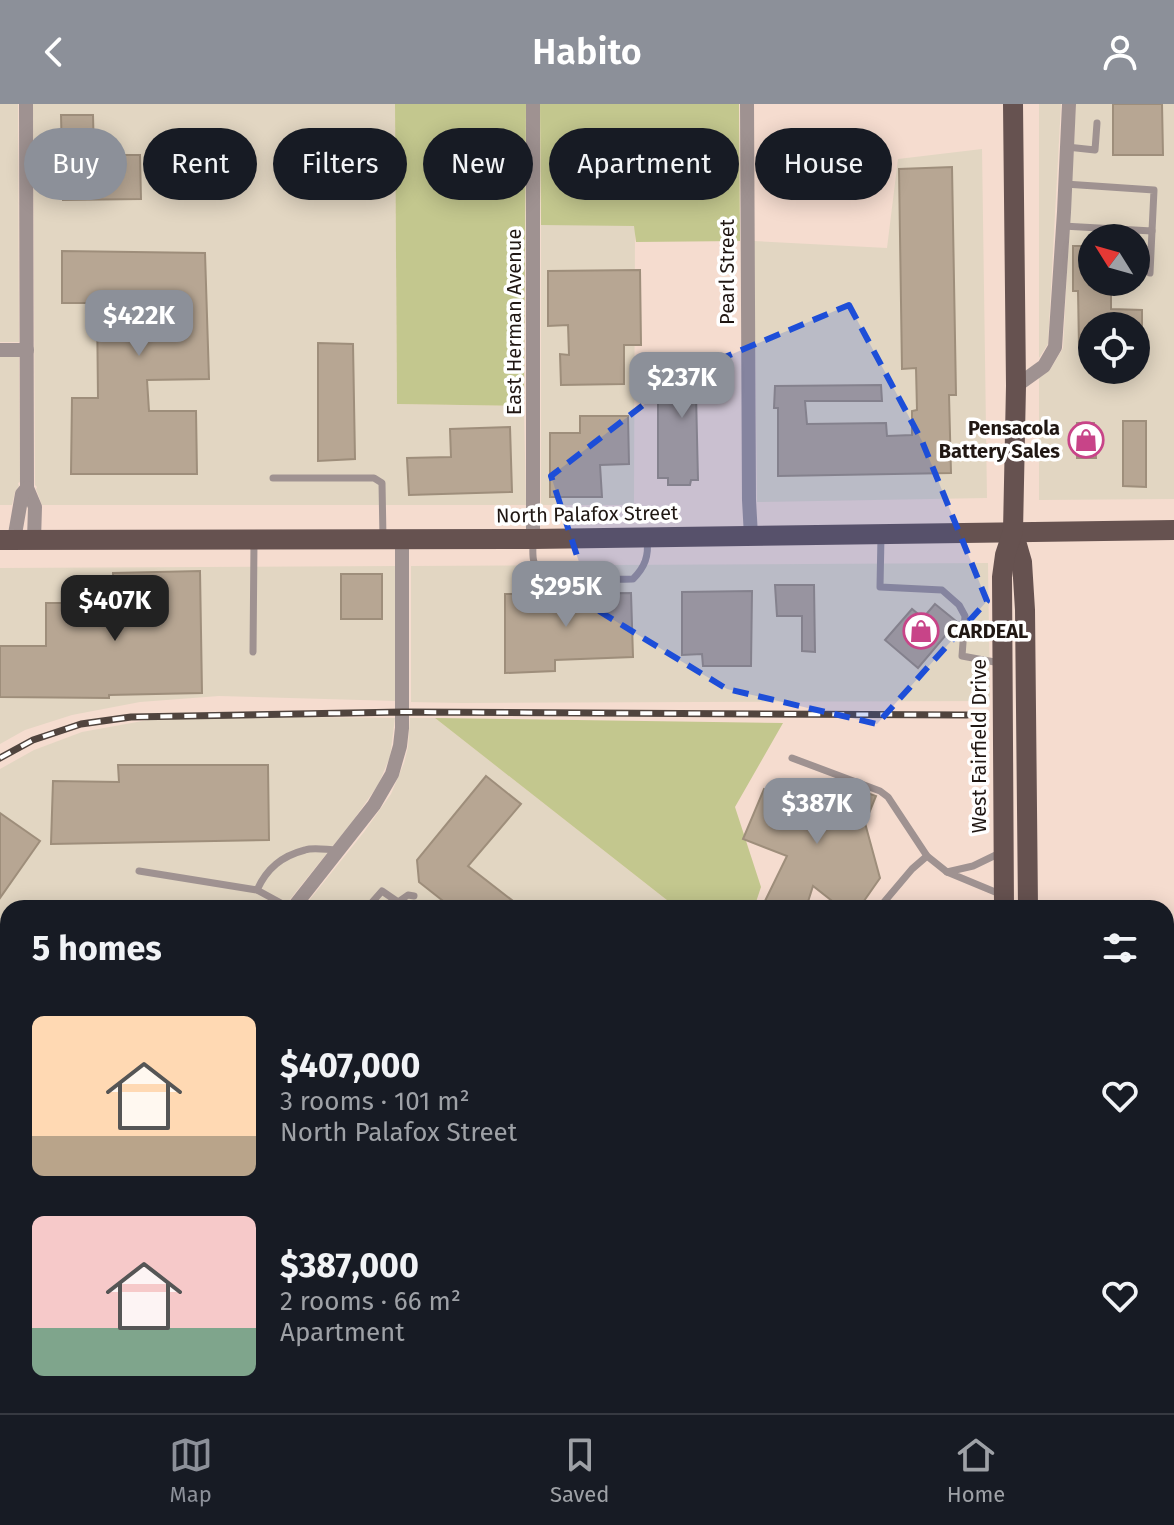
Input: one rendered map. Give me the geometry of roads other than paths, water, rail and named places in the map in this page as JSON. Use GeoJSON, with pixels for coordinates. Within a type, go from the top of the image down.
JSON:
{"type":"FeatureCollection","features":[{"type":"Feature","properties":{"kind":"main road"},"geometry":{"type":"LineString","coordinates":[[1013,104],[1016,386],[1013,531],[1022,562],[1025,610],[1028,900]]}},
{"type":"Feature","properties":{"kind":"main road","name":"North Palafox Street"},"geometry":{"type":"LineString","coordinates":[[16,540],[533,539],[1174,530]]}},
{"type":"Feature","properties":{"kind":"main road","name":"West Fairfield Drive"},"geometry":{"type":"LineString","coordinates":[[1004,900],[1002,577],[1013,531]]}},
{"type":"Feature","properties":{"kind":"street"},"geometry":{"type":"LineString","coordinates":[[16,540],[35,507],[27,488],[26,104]]}},
{"type":"Feature","properties":{"kind":"street","name":"East Herman Avenue"},"geometry":{"type":"LineString","coordinates":[[533,104],[533,539]]}},
{"type":"Feature","properties":{"kind":"street","name":"Pearl Street"},"geometry":{"type":"LineString","coordinates":[[747,104],[751,536]]}},
{"type":"Feature","properties":{"kind":"street"},"geometry":{"type":"LineString","coordinates":[[1016,386],[1044,366],[1055,347],[1069,104]]}},
{"type":"Feature","properties":{"kind":"street"},"geometry":{"type":"LineString","coordinates":[[0,350],[27,350]]}},
{"type":"Feature","properties":{"kind":"street"},"geometry":{"type":"LineString","coordinates":[[298,900],[385,789],[400,746],[403,696],[393,540]]}},
{"type":"Feature","properties":{"kind":"lane"},"geometry":{"type":"LineString","coordinates":[[1067,147],[1095,150],[1097,123]]}},
{"type":"Feature","properties":{"kind":"lane"},"geometry":{"type":"LineString","coordinates":[[1065,184],[1154,190],[1150,273]]}},
{"type":"Feature","properties":{"kind":"lane"},"geometry":{"type":"LineString","coordinates":[[1063,226],[1152,231]]}},
{"type":"Feature","properties":{"kind":"lane"},"geometry":{"type":"LineString","coordinates":[[273,478],[374,478],[382,483],[393,540]]}},
{"type":"Feature","properties":{"kind":"lane"},"geometry":{"type":"LineString","coordinates":[[881,534],[880,587],[942,590],[959,605],[965,616],[962,656],[1003,663]]}},
{"type":"Feature","properties":{"kind":"lane"},"geometry":{"type":"LineString","coordinates":[[533,539],[534,563],[541,573],[560,578],[633,579],[645,567],[647,538]]}},
{"type":"Feature","properties":{"kind":"lane"},"geometry":{"type":"LineString","coordinates":[[253,652],[254,539]]}},
{"type":"Feature","properties":{"kind":"lane"},"geometry":{"type":"LineString","coordinates":[[792,758],[880,791],[888,797],[927,856],[947,872],[1000,900]]}},
{"type":"Feature","properties":{"kind":"lane"},"geometry":{"type":"LineString","coordinates":[[257,890],[272,865],[306,849],[339,850]]}},
{"type":"Feature","properties":{"kind":"lane"},"geometry":{"type":"LineString","coordinates":[[947,872],[973,866],[1004,851]]}},
{"type":"Feature","properties":{"kind":"lane"},"geometry":{"type":"LineString","coordinates":[[885,900],[927,856]]}},
{"type":"Feature","properties":{"kind":"lane"},"geometry":{"type":"LineString","coordinates":[[139,871],[257,890],[276,900]]}},
{"type":"Feature","properties":{"kind":"lane"},"geometry":{"type":"LineString","coordinates":[[374,900],[382,891],[392,900]]}},
{"type":"Feature","properties":{"kind":"lane"},"geometry":{"type":"LineString","coordinates":[[402,900],[408,895],[414,896]]}},
{"type":"Feature","properties":{"kind":"railway"},"geometry":{"type":"LineString","coordinates":[[0,758],[33,740],[81,724],[131,717],[403,712],[967,715]]}},
{"type":"Feature","properties":{"kind":"place","name":"Pensacola Battery Sales"},"geometry":{"type":"Point","coordinates":[1086,440]}},
{"type":"Feature","properties":{"kind":"place","name":"CARDEAL"},"geometry":{"type":"Point","coordinates":[921,631]}}]}
